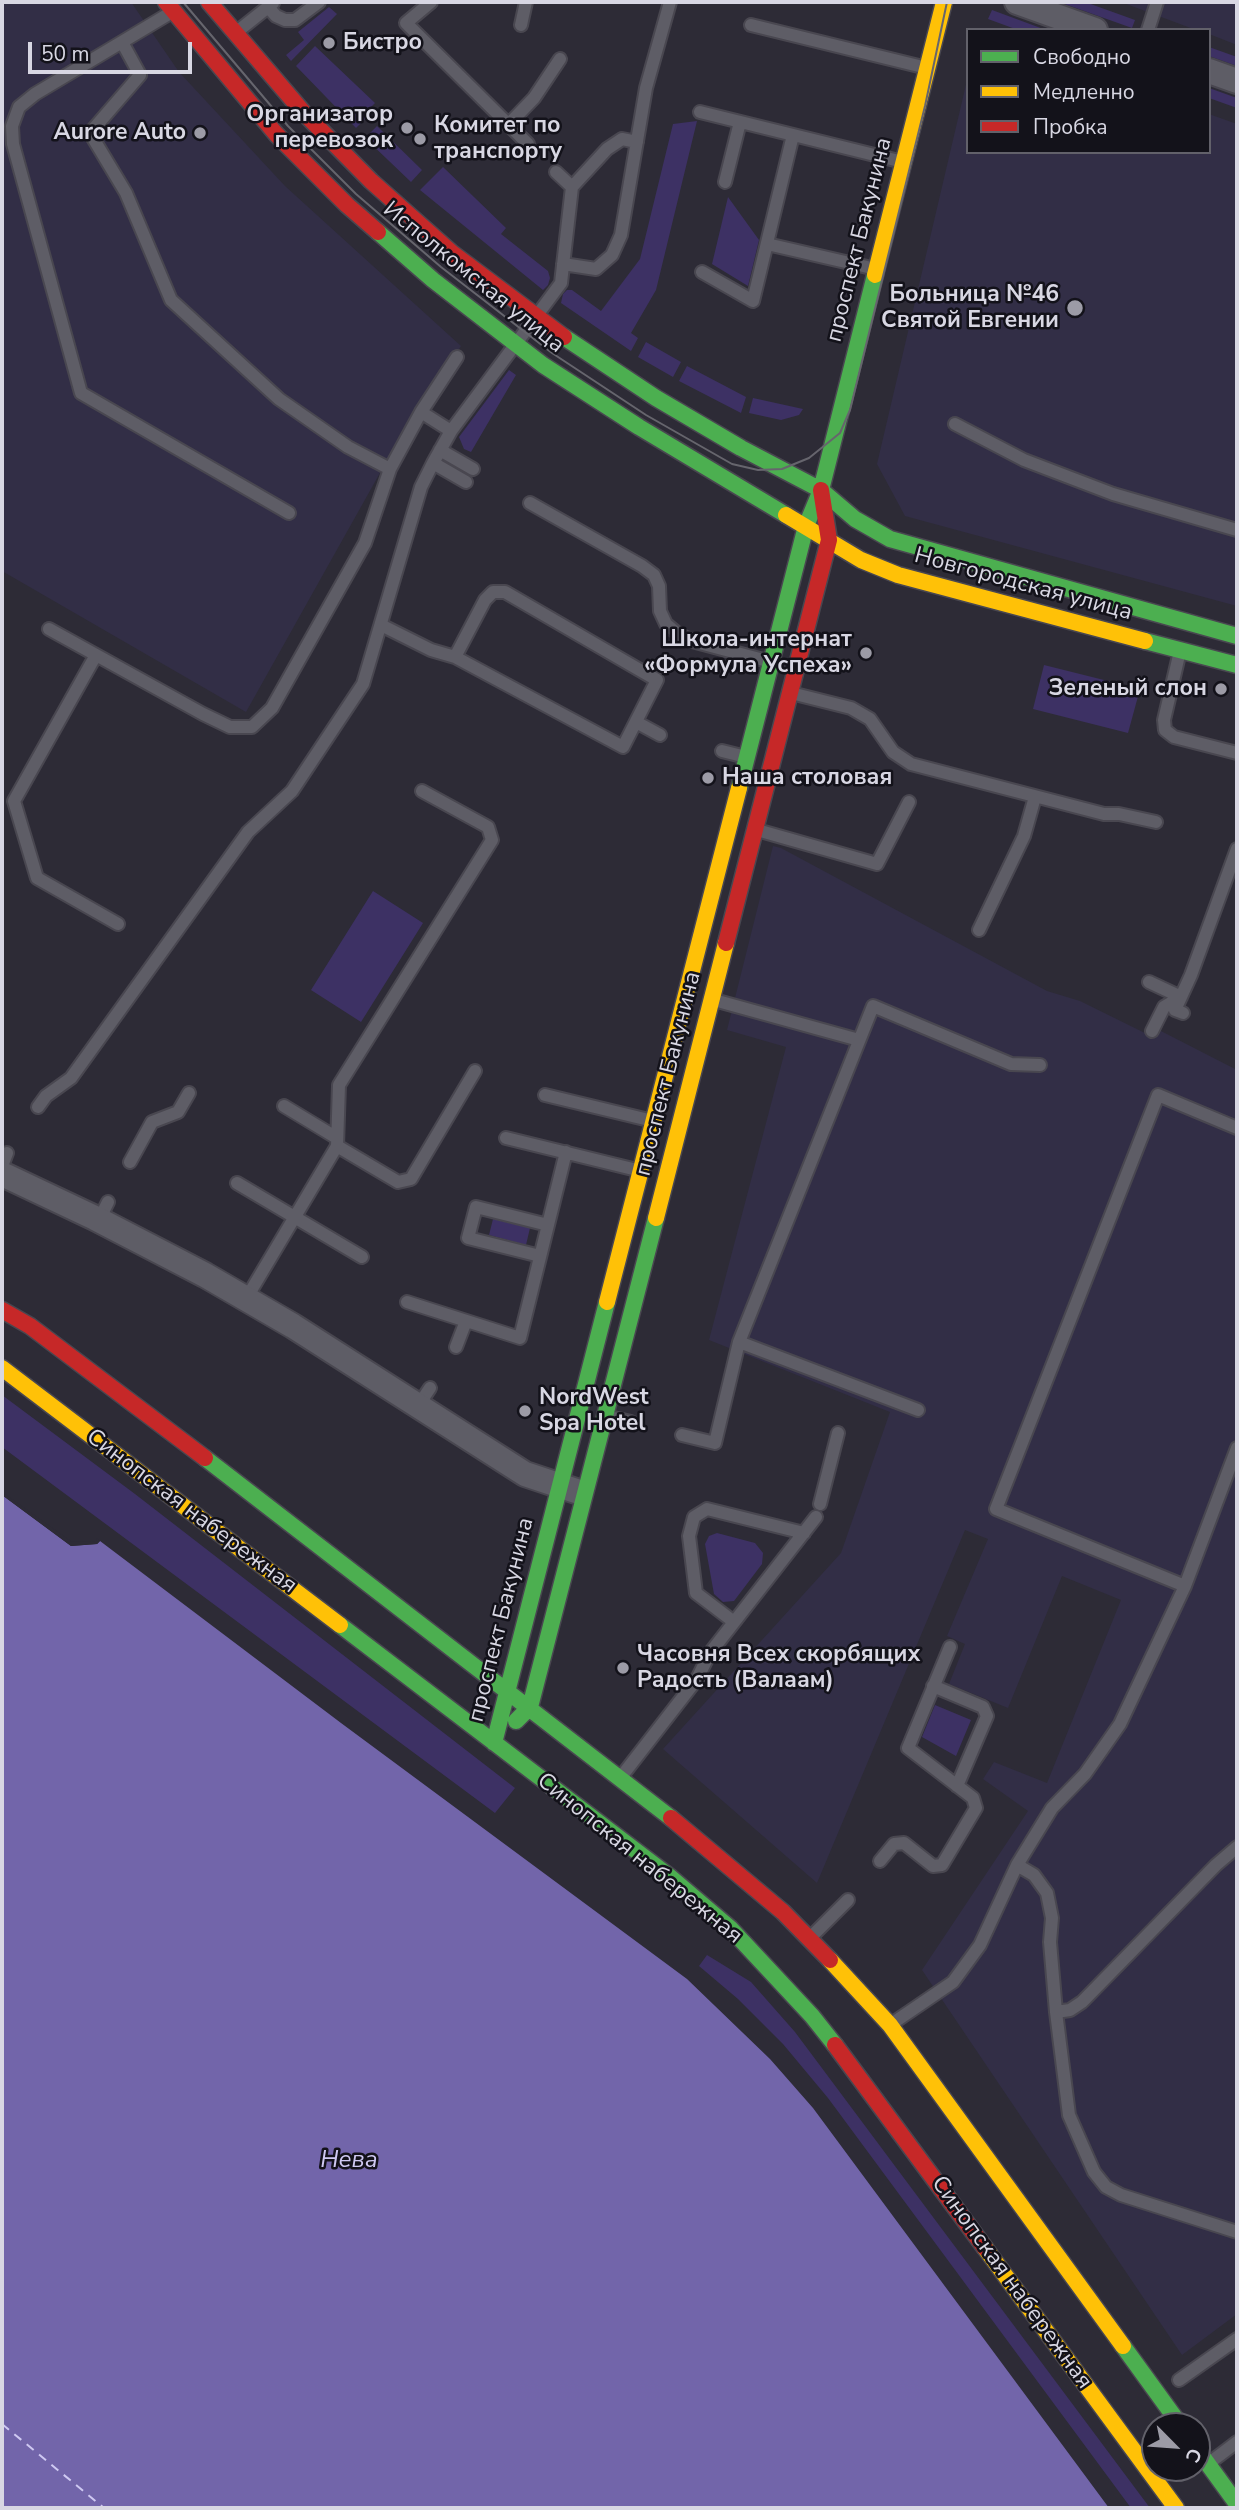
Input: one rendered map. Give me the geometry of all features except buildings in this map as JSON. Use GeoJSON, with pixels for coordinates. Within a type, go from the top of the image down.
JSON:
{"type":"FeatureCollection","features":[{"type":"Feature","properties":{"kind":"street","name":"Исполкомская улица"},"geometry":{"type":"LineString","coordinates":[[209,2],[303,112],[371,181],[452,253],[535,317],[656,398],[741,448],[821,490]]}},
{"type":"Feature","properties":{"kind":"street","name":"проспект Бакунина"},"geometry":{"type":"LineString","coordinates":[[494,1743],[806,526],[821,490],[944,2]]}},
{"type":"Feature","properties":{"kind":"street"},"geometry":{"type":"LineString","coordinates":[[1017,2],[1089,28]]}},
{"type":"Feature","properties":{"kind":"street","name":"Исполкомская улица"},"geometry":{"type":"LineString","coordinates":[[174,5],[276,134],[346,205],[433,280],[543,365],[639,427],[806,526]]}},
{"type":"Feature","properties":{"kind":"street"},"geometry":{"type":"LineString","coordinates":[[1211,72],[1237,81]]}},
{"type":"Feature","properties":{"kind":"street","name":"проспект Бакунина"},"geometry":{"type":"LineString","coordinates":[[494,1743],[530,1707],[829,540],[821,490]]}},
{"type":"Feature","properties":{"kind":"street","name":"Новгородская улица"},"geometry":{"type":"LineString","coordinates":[[821,490],[855,519],[906,545],[1237,636]]}},
{"type":"Feature","properties":{"kind":"street","name":"Новгородская улица"},"geometry":{"type":"LineString","coordinates":[[806,526],[861,560],[898,575],[1237,665]]}},
{"type":"Feature","properties":{"kind":"street"},"geometry":{"type":"LineString","coordinates":[[4,1164],[103,1211],[166,1254],[424,1397],[525,1474],[585,1493]]}},
{"type":"Feature","properties":{"kind":"street"},"geometry":{"type":"LineString","coordinates":[[2,1294],[30,1325]]}},
{"type":"Feature","properties":{"kind":"street"},"geometry":{"type":"LineString","coordinates":[[2,1310],[30,1325],[508,1690],[705,1845],[783,1912],[890,2025],[1171,2412]]}},
{"type":"Feature","properties":{"kind":"street","name":"Синопская набережная"},"geometry":{"type":"LineString","coordinates":[[2,1368],[669,1876],[730,1928],[803,2006],[866,2085],[1175,2508]]}},
{"type":"Feature","properties":{"kind":"street"},"geometry":{"type":"LineString","coordinates":[[1211,2468],[1237,2504]]}},
{"type":"Feature","properties":{"kind":"lane"},"geometry":{"type":"LineString","coordinates":[[234,34],[271,4],[276,16],[295,20],[319,2]]}},
{"type":"Feature","properties":{"kind":"lane"},"geometry":{"type":"LineString","coordinates":[[431,2],[406,23],[528,145]]}},
{"type":"Feature","properties":{"kind":"lane"},"geometry":{"type":"LineString","coordinates":[[521,25],[526,2]]}},
{"type":"Feature","properties":{"kind":"lane"},"geometry":{"type":"LineString","coordinates":[[563,264],[596,269],[612,255],[621,235],[646,88],[670,2]]}},
{"type":"Feature","properties":{"kind":"lane"},"geometry":{"type":"LineString","coordinates":[[1150,28],[1157,2]]}},
{"type":"Feature","properties":{"kind":"lane"},"geometry":{"type":"LineString","coordinates":[[174,5],[122,42],[34,94],[19,107],[7,145],[81,393],[289,513]]}},
{"type":"Feature","properties":{"kind":"lane"},"geometry":{"type":"LineString","coordinates":[[751,25],[927,68]]}},
{"type":"Feature","properties":{"kind":"lane"},"geometry":{"type":"LineString","coordinates":[[122,42],[140,75],[90,133],[126,193],[171,300],[279,399],[348,447],[390,469]]}},
{"type":"Feature","properties":{"kind":"lane"},"geometry":{"type":"LineString","coordinates":[[508,125],[534,98],[560,59]]}},
{"type":"Feature","properties":{"kind":"lane"},"geometry":{"type":"LineString","coordinates":[[700,112],[903,162]]}},
{"type":"Feature","properties":{"kind":"lane"},"geometry":{"type":"LineString","coordinates":[[725,183],[740,122]]}},
{"type":"Feature","properties":{"kind":"lane"},"geometry":{"type":"LineString","coordinates":[[702,272],[753,301],[793,135]]}},
{"type":"Feature","properties":{"kind":"lane"},"geometry":{"type":"LineString","coordinates":[[38,1107],[46,1096],[71,1078],[248,832],[292,791],[363,684],[421,487],[451,431],[561,283],[572,187],[607,149],[622,139],[637,142]]}},
{"type":"Feature","properties":{"kind":"lane"},"geometry":{"type":"LineString","coordinates":[[556,172],[572,187]]}},
{"type":"Feature","properties":{"kind":"lane"},"geometry":{"type":"LineString","coordinates":[[768,244],[877,269]]}},
{"type":"Feature","properties":{"kind":"lane"},"geometry":{"type":"LineString","coordinates":[[49,629],[203,715],[230,727],[252,727],[272,708],[365,542],[390,469],[421,412],[457,357]]}},
{"type":"Feature","properties":{"kind":"lane"},"geometry":{"type":"LineString","coordinates":[[421,412],[451,431]]}},
{"type":"Feature","properties":{"kind":"lane"},"geometry":{"type":"LineString","coordinates":[[955,424],[1024,460],[1112,494],[1237,530]]}},
{"type":"Feature","properties":{"kind":"lane"},"geometry":{"type":"LineString","coordinates":[[440,450],[473,470]]}},
{"type":"Feature","properties":{"kind":"lane"},"geometry":{"type":"LineString","coordinates":[[433,463],[466,482]]}},
{"type":"Feature","properties":{"kind":"lane"},"geometry":{"type":"LineString","coordinates":[[530,503],[654,575],[659,586],[660,611],[666,624],[678,634],[692,641],[797,668]]}},
{"type":"Feature","properties":{"kind":"lane"},"geometry":{"type":"LineString","coordinates":[[381,625],[431,650],[455,657],[623,747],[657,680],[505,592],[494,592],[485,600],[455,657]]}},
{"type":"Feature","properties":{"kind":"lane"},"geometry":{"type":"LineString","coordinates":[[1180,650],[1164,720],[1165,730],[1174,737],[1237,753]]}},
{"type":"Feature","properties":{"kind":"lane"},"geometry":{"type":"LineString","coordinates":[[96,655],[13,801],[37,878],[118,924]]}},
{"type":"Feature","properties":{"kind":"lane"},"geometry":{"type":"LineString","coordinates":[[765,686],[851,708],[870,719],[893,752],[911,764],[1104,814],[1119,814],[1156,822]]}},
{"type":"Feature","properties":{"kind":"lane"},"geometry":{"type":"LineString","coordinates":[[636,722],[660,735]]}},
{"type":"Feature","properties":{"kind":"lane"},"geometry":{"type":"LineString","coordinates":[[722,751],[772,763]]}},
{"type":"Feature","properties":{"kind":"lane"},"geometry":{"type":"LineString","coordinates":[[246,1299],[337,1142],[339,1086],[492,840],[488,827],[422,791]]}},
{"type":"Feature","properties":{"kind":"lane"},"geometry":{"type":"LineString","coordinates":[[979,930],[1024,836],[1035,797]]}},
{"type":"Feature","properties":{"kind":"lane"},"geometry":{"type":"LineString","coordinates":[[731,823],[877,864],[909,802]]}},
{"type":"Feature","properties":{"kind":"lane"},"geometry":{"type":"LineString","coordinates":[[1184,1013],[1175,1010],[1237,849]]}},
{"type":"Feature","properties":{"kind":"lane"},"geometry":{"type":"LineString","coordinates":[[1149,982],[1181,996]]}},
{"type":"Feature","properties":{"kind":"lane"},"geometry":{"type":"LineString","coordinates":[[687,993],[859,1040]]}},
{"type":"Feature","properties":{"kind":"lane"},"geometry":{"type":"LineString","coordinates":[[1152,1031],[1164,1007],[1181,996]]}},
{"type":"Feature","properties":{"kind":"lane"},"geometry":{"type":"LineString","coordinates":[[682,1435],[715,1443],[739,1342],[873,1006],[1011,1064],[1040,1065]]}},
{"type":"Feature","properties":{"kind":"lane"},"geometry":{"type":"LineString","coordinates":[[284,1106],[398,1182],[411,1179],[475,1071]]}},
{"type":"Feature","properties":{"kind":"lane"},"geometry":{"type":"LineString","coordinates":[[130,1162],[152,1122],[178,1112],[188,1093]]}},
{"type":"Feature","properties":{"kind":"lane"},"geometry":{"type":"LineString","coordinates":[[1185,1586],[996,1509],[1158,1095],[1237,1128]]}},
{"type":"Feature","properties":{"kind":"lane"},"geometry":{"type":"LineString","coordinates":[[545,1096],[653,1122]]}},
{"type":"Feature","properties":{"kind":"lane"},"geometry":{"type":"LineString","coordinates":[[506,1138],[641,1171]]}},
{"type":"Feature","properties":{"kind":"lane"},"geometry":{"type":"LineString","coordinates":[[407,1303],[520,1338],[566,1153]]}},
{"type":"Feature","properties":{"kind":"lane"},"geometry":{"type":"LineString","coordinates":[[237,1183],[362,1256]]}},
{"type":"Feature","properties":{"kind":"lane"},"geometry":{"type":"LineString","coordinates":[[540,1256],[468,1238],[476,1207],[548,1225]]}},
{"type":"Feature","properties":{"kind":"lane"},"geometry":{"type":"LineString","coordinates":[[456,1347],[466,1321]]}},
{"type":"Feature","properties":{"kind":"lane"},"geometry":{"type":"LineString","coordinates":[[739,1342],[918,1410]]}},
{"type":"Feature","properties":{"kind":"lane"},"geometry":{"type":"LineString","coordinates":[[605,1416],[631,1422]]}},
{"type":"Feature","properties":{"kind":"lane"},"geometry":{"type":"LineString","coordinates":[[620,1778],[697,1679],[709,1653],[804,1532],[818,1510],[838,1433]]}},
{"type":"Feature","properties":{"kind":"lane"},"geometry":{"type":"LineString","coordinates":[[890,2025],[953,1982],[980,1945],[1017,1865],[1052,1808],[1085,1774],[1120,1724],[1185,1586],[1237,1448]]}},
{"type":"Feature","properties":{"kind":"lane"},"geometry":{"type":"LineString","coordinates":[[734,1622],[696,1593],[689,1536],[694,1517],[707,1509],[804,1532]]}},
{"type":"Feature","properties":{"kind":"lane"},"geometry":{"type":"LineString","coordinates":[[880,1861],[894,1844],[904,1843],[933,1866],[942,1865],[976,1808],[973,1798],[908,1748],[950,1647]]}},
{"type":"Feature","properties":{"kind":"lane"},"geometry":{"type":"LineString","coordinates":[[933,1686],[984,1707],[987,1716],[957,1786]]}},
{"type":"Feature","properties":{"kind":"lane"},"geometry":{"type":"LineString","coordinates":[[1056,2012],[1070,2010],[1082,2002],[1216,1865],[1237,1847]]}},
{"type":"Feature","properties":{"kind":"lane"},"geometry":{"type":"LineString","coordinates":[[1017,1865],[1034,1875],[1047,1893],[1052,1918],[1049,1942],[1069,2115],[1094,2172],[1106,2187],[1121,2195],[1237,2232]]}},
{"type":"Feature","properties":{"kind":"lane"},"geometry":{"type":"LineString","coordinates":[[809,1939],[848,1900]]}},
{"type":"Feature","properties":{"kind":"lane"},"geometry":{"type":"LineString","coordinates":[[1179,2380],[1237,2339]]}},
{"type":"Feature","properties":{"kind":"lane"},"geometry":{"type":"LineString","coordinates":[[1211,2462],[1237,2442]]}},
{"type":"Feature","properties":{"kind":"shaded area"},"geometry":{"type":"Polygon","coordinates":[[[2,2],[131,2],[179,72],[285,186],[461,346],[390,455],[246,712],[2,571],[2,2]]]}},
{"type":"Feature","properties":{"kind":"shaded area"},"geometry":{"type":"Polygon","coordinates":[[[1059,2],[1085,2],[1135,20],[1132,28],[1059,2]]]}},
{"type":"Feature","properties":{"kind":"shaded area"},"geometry":{"type":"Polygon","coordinates":[[[1121,2],[1237,2],[1237,45],[1211,35],[1211,28],[1191,28],[1121,2]]]}},
{"type":"Feature","properties":{"kind":"shaded area"},"geometry":{"type":"Polygon","coordinates":[[[329,7],[337,14],[291,61],[286,55],[304,40],[298,32],[329,7]]]}},
{"type":"Feature","properties":{"kind":"shaded area"},"geometry":{"type":"Polygon","coordinates":[[[992,10],[1041,28],[1013,28],[988,19],[992,10]]]}},
{"type":"Feature","properties":{"kind":"shaded area"},"geometry":{"type":"Polygon","coordinates":[[[315,46],[375,103],[370,108],[373,111],[356,128],[296,66],[315,46]]]}},
{"type":"Feature","properties":{"kind":"shaded area"},"geometry":{"type":"Polygon","coordinates":[[[1211,48],[1237,57],[1237,66],[1211,57],[1211,48]]]}},
{"type":"Feature","properties":{"kind":"shaded area","name":"Больница №46 Святой Евгении"},"geometry":{"type":"Polygon","coordinates":[[[966,85],[966,154],[1211,154],[1211,115],[1237,124],[1237,606],[905,516],[877,464],[966,85]]]}},
{"type":"Feature","properties":{"kind":"shaded area"},"geometry":{"type":"Polygon","coordinates":[[[1211,89],[1237,98],[1237,108],[1211,99],[1211,89]]]}},
{"type":"Feature","properties":{"kind":"shaded area"},"geometry":{"type":"Polygon","coordinates":[[[697,121],[656,290],[631,333],[638,338],[631,351],[561,303],[563,294],[572,290],[601,311],[640,259],[673,124],[697,121]]]}},
{"type":"Feature","properties":{"kind":"shaded area"},"geometry":{"type":"Polygon","coordinates":[[[377,126],[422,170],[411,182],[365,138],[377,126]]]}},
{"type":"Feature","properties":{"kind":"shaded area"},"geometry":{"type":"Polygon","coordinates":[[[443,167],[506,228],[501,234],[548,271],[550,278],[543,290],[420,190],[443,167]]]}},
{"type":"Feature","properties":{"kind":"shaded area"},"geometry":{"type":"Polygon","coordinates":[[[728,197],[759,240],[748,286],[712,264],[728,197]]]}},
{"type":"Feature","properties":{"kind":"shaded area"},"geometry":{"type":"Polygon","coordinates":[[[646,342],[681,362],[673,377],[638,357],[646,342]]]}},
{"type":"Feature","properties":{"kind":"shaded area"},"geometry":{"type":"Polygon","coordinates":[[[687,366],[746,397],[741,413],[679,381],[687,366]]]}},
{"type":"Feature","properties":{"kind":"shaded area"},"geometry":{"type":"Polygon","coordinates":[[[509,370],[516,375],[471,452],[464,449],[459,437],[509,370]]]}},
{"type":"Feature","properties":{"kind":"shaded area"},"geometry":{"type":"Polygon","coordinates":[[[753,398],[803,409],[799,415],[781,420],[749,413],[753,398]]]}},
{"type":"Feature","properties":{"kind":"shaded area"},"geometry":{"type":"Polygon","coordinates":[[[1044,665],[1140,689],[1128,733],[1033,709],[1044,665]]]}},
{"type":"Feature","properties":{"kind":"shaded area"},"geometry":{"type":"Polygon","coordinates":[[[773,846],[1047,991],[1080,1001],[1155,1038],[1159,1030],[1237,1070],[1237,2314],[1182,2355],[922,1970],[1028,1811],[983,1779],[994,1762],[1047,1783],[1121,1600],[1062,1576],[1008,1708],[949,1684],[965,1644],[947,1636],[988,1539],[965,1530],[817,1883],[663,1749],[841,1553],[890,1412],[709,1340],[786,1047],[727,1030],[773,846]]]}},
{"type":"Feature","properties":{"kind":"shaded area"},"geometry":{"type":"Polygon","coordinates":[[[373,891],[423,923],[361,1022],[311,990],[373,891]]]}},
{"type":"Feature","properties":{"kind":"shaded area"},"geometry":{"type":"Polygon","coordinates":[[[493,1219],[530,1228],[526,1245],[489,1235],[493,1219]]]}},
{"type":"Feature","properties":{"kind":"shaded area"},"geometry":{"type":"Polygon","coordinates":[[[2,1395],[135,1494],[515,1788],[495,1813],[2,1447],[2,1395]]]}},
{"type":"Feature","properties":{"kind":"shaded area"},"geometry":{"type":"Polygon","coordinates":[[[717,1533],[755,1543],[763,1553],[762,1564],[734,1601],[723,1602],[714,1594],[705,1544],[709,1536],[717,1533]]]}},
{"type":"Feature","properties":{"kind":"shaded area"},"geometry":{"type":"Polygon","coordinates":[[[935,1705],[971,1720],[956,1756],[922,1737],[935,1705]]]}},
{"type":"Feature","properties":{"kind":"shaded area"},"geometry":{"type":"Polygon","coordinates":[[[707,1955],[751,1982],[795,2032],[1150,2508],[1131,2508],[828,2098],[783,2044],[738,1999],[699,1966],[707,1955]]]}},
{"type":"Feature","properties":{"kind":"water","name":"Нева"},"geometry":{"type":"Polygon","coordinates":[[[2,1495],[71,1546],[97,1544],[100,1541],[687,1979],[770,2059],[813,2108],[1109,2508],[2,2508],[2,1495]]]}},
{"type":"Feature","properties":{"kind":"pier"},"geometry":{"type":"Polygon","coordinates":[[[2,1492],[72,1542],[96,1541],[97,1538],[100,1541],[97,1544],[71,1546],[2,1495],[2,1492]]]}},
{"type":"Feature","properties":{"kind":"ferry route"},"geometry":{"type":"LineString","coordinates":[[2,1498],[3,1496],[2,1499]]}},
{"type":"Feature","properties":{"kind":"ferry route"},"geometry":{"type":"LineString","coordinates":[[2,2424],[104,2508]]}},
{"type":"Feature","properties":{"kind":"tram line"},"geometry":{"type":"LineString","coordinates":[[183,2],[288,126],[356,194],[441,267],[552,353],[646,415],[732,464],[758,470],[782,469],[809,458],[840,433],[850,410],[925,106],[947,2]]}},
{"type":"Feature","properties":{"kind":"traffic: fast"},"geometry":{"type":"LineString","coordinates":[[378,232],[433,280],[543,365],[639,427],[786,515]]}},
{"type":"Feature","properties":{"kind":"traffic: fast"},"geometry":{"type":"LineString","coordinates":[[739,788],[806,526],[821,490],[875,275]]}},
{"type":"Feature","properties":{"kind":"traffic: fast"},"geometry":{"type":"LineString","coordinates":[[564,337],[656,398],[741,448],[821,490],[855,519],[890,539],[1237,636]]}},
{"type":"Feature","properties":{"kind":"traffic: fast"},"geometry":{"type":"LineString","coordinates":[[1145,641],[1237,665]]}},
{"type":"Feature","properties":{"kind":"traffic: fast"},"geometry":{"type":"LineString","coordinates":[[516,1721],[530,1707],[656,1218]]}},
{"type":"Feature","properties":{"kind":"traffic: fast"},"geometry":{"type":"LineString","coordinates":[[494,1743],[607,1302]]}},
{"type":"Feature","properties":{"kind":"traffic: fast"},"geometry":{"type":"LineString","coordinates":[[205,1458],[671,1818]]}},
{"type":"Feature","properties":{"kind":"traffic: fast"},"geometry":{"type":"LineString","coordinates":[[340,1625],[669,1876],[730,1928],[812,2016],[835,2045]]}},
{"type":"Feature","properties":{"kind":"traffic: fast"},"geometry":{"type":"LineString","coordinates":[[1123,2346],[1171,2412]]}},
{"type":"Feature","properties":{"kind":"traffic: fast"},"geometry":{"type":"LineString","coordinates":[[1211,2468],[1237,2504]]}},
{"type":"Feature","properties":{"kind":"traffic: slow"},"geometry":{"type":"LineString","coordinates":[[875,275],[944,2]]}},
{"type":"Feature","properties":{"kind":"traffic: slow"},"geometry":{"type":"LineString","coordinates":[[786,515],[861,560],[898,575],[1145,641]]}},
{"type":"Feature","properties":{"kind":"traffic: slow"},"geometry":{"type":"LineString","coordinates":[[607,1302],[739,788]]}},
{"type":"Feature","properties":{"kind":"traffic: slow"},"geometry":{"type":"LineString","coordinates":[[656,1218],[726,943]]}},
{"type":"Feature","properties":{"kind":"traffic: slow"},"geometry":{"type":"LineString","coordinates":[[2,1368],[340,1625]]}},
{"type":"Feature","properties":{"kind":"traffic: slow"},"geometry":{"type":"LineString","coordinates":[[830,1960],[890,2025],[1123,2346]]}},
{"type":"Feature","properties":{"kind":"traffic: slow"},"geometry":{"type":"LineString","coordinates":[[985,2248],[1176,2508]]}},
{"type":"Feature","properties":{"kind":"traffic: jam"},"geometry":{"type":"LineString","coordinates":[[166,2],[276,134],[378,232]]}},
{"type":"Feature","properties":{"kind":"traffic: jam"},"geometry":{"type":"LineString","coordinates":[[209,2],[303,112],[371,181],[452,253],[564,337]]}},
{"type":"Feature","properties":{"kind":"traffic: jam"},"geometry":{"type":"LineString","coordinates":[[726,943],[829,540],[821,490]]}},
{"type":"Feature","properties":{"kind":"traffic: jam"},"geometry":{"type":"LineString","coordinates":[[2,1310],[30,1326],[205,1458]]}},
{"type":"Feature","properties":{"kind":"traffic: jam"},"geometry":{"type":"LineString","coordinates":[[671,1818],[783,1912],[830,1960]]}},
{"type":"Feature","properties":{"kind":"traffic: jam"},"geometry":{"type":"LineString","coordinates":[[835,2045],[985,2248]]}},
{"type":"Feature","properties":{"kind":"place","name":"Бистро"},"geometry":{"type":"Point","coordinates":[329,43]}},
{"type":"Feature","properties":{"kind":"place","name":"Организатор перевозок"},"geometry":{"type":"Point","coordinates":[407,128]}},
{"type":"Feature","properties":{"kind":"place","name":"Aurore Auto"},"geometry":{"type":"Point","coordinates":[200,133]}},
{"type":"Feature","properties":{"kind":"place","name":"Комитет по транспорту"},"geometry":{"type":"Point","coordinates":[420,139]}},
{"type":"Feature","properties":{"kind":"place","name":"Больница №46 Святой Евгении"},"geometry":{"type":"Point","coordinates":[1075,308]}},
{"type":"Feature","properties":{"kind":"place","name":"Школа-интернат «Формула Успеха»"},"geometry":{"type":"Point","coordinates":[866,653]}},
{"type":"Feature","properties":{"kind":"place","name":"Зеленый слон"},"geometry":{"type":"Point","coordinates":[1221,689]}},
{"type":"Feature","properties":{"kind":"place","name":"Наша столовая"},"geometry":{"type":"Point","coordinates":[708,778]}},
{"type":"Feature","properties":{"kind":"place","name":"NordWest Spa Hotel"},"geometry":{"type":"Point","coordinates":[525,1411]}},
{"type":"Feature","properties":{"kind":"place","name":"Часовня Всех скорбящих Радость (Валаам)"},"geometry":{"type":"Point","coordinates":[623,1668]}}]}
